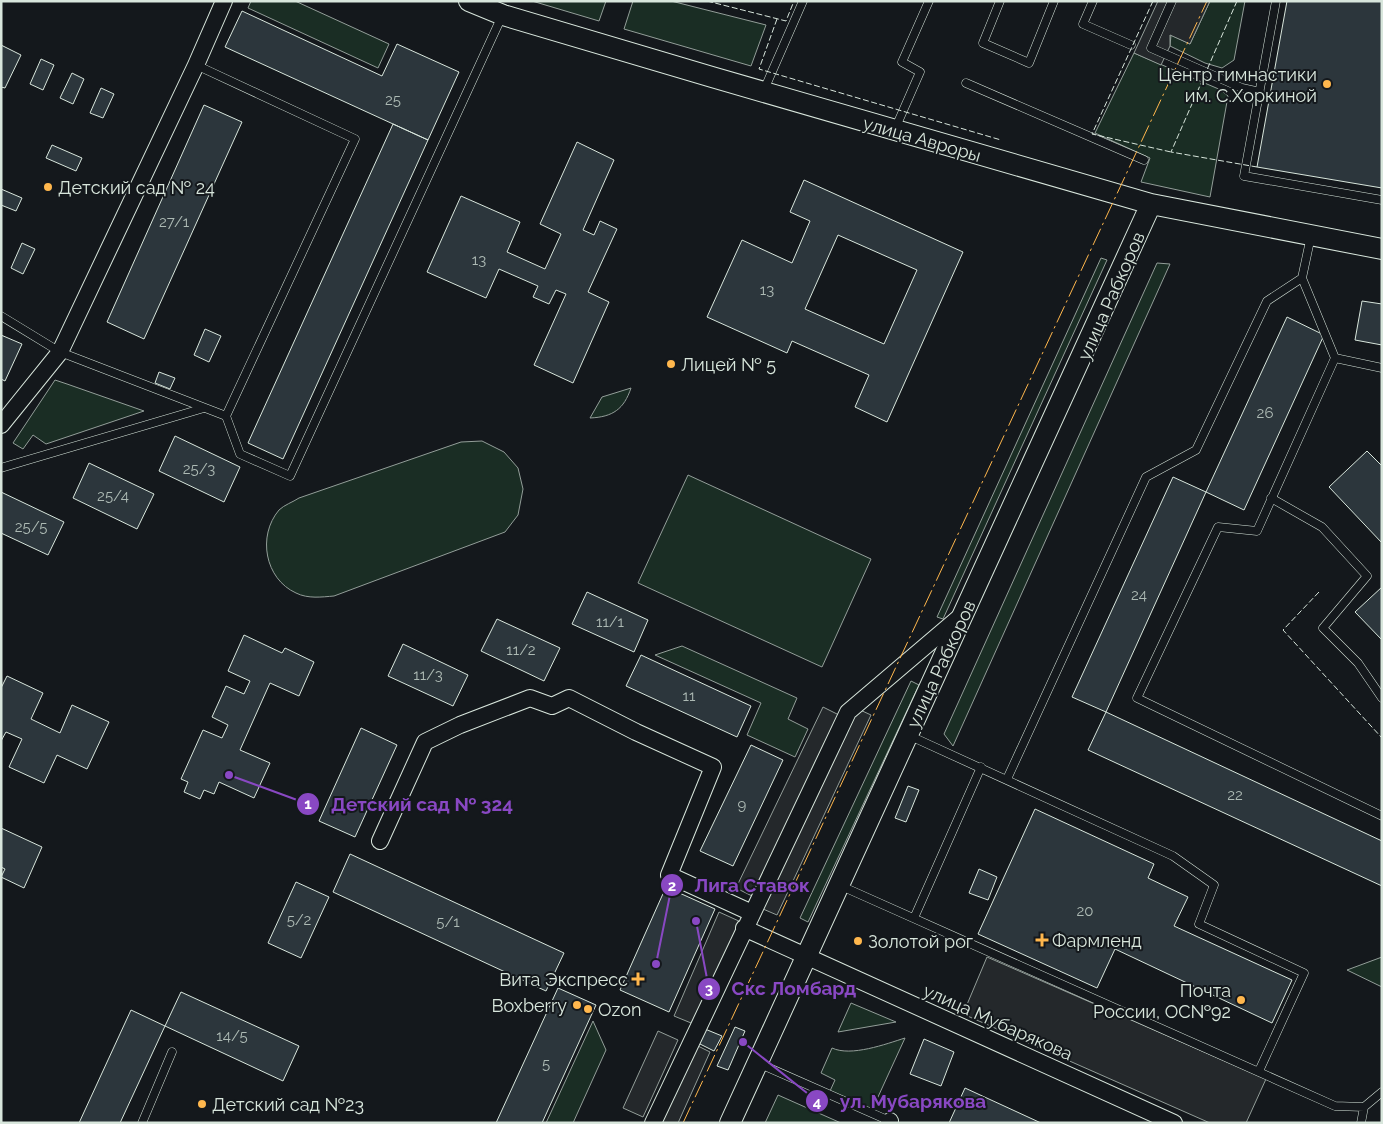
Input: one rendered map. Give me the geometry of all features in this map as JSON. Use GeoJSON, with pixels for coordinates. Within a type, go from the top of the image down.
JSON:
{"type":"FeatureCollection","features":[{"type":"Feature","properties":{"kind":"street"},"geometry":{"type":"LineString","coordinates":[[1,425],[60,352],[196,66],[224,1]]}},
{"type":"Feature","properties":{"kind":"street","name":"улица Авроры"},"geometry":{"type":"LineString","coordinates":[[469,1],[503,15],[894,131],[1151,204],[1382,249]]}},
{"type":"Feature","properties":{"kind":"street","name":"улица Рабкоров"},"geometry":{"type":"LineString","coordinates":[[730,1123],[1151,204]]}},
{"type":"Feature","properties":{"kind":"street"},"geometry":{"type":"LineString","coordinates":[[653,1123],[848,712],[965,612]]}},
{"type":"Feature","properties":{"kind":"street"},"geometry":{"type":"LineString","coordinates":[[380,841],[425,742],[460,725],[530,698],[552,706],[568,698],[713,767],[669,875],[752,913]]}},
{"type":"Feature","properties":{"kind":"street","name":"улица Мубарякова"},"geometry":{"type":"LineString","coordinates":[[744,928],[1174,1123]]}},
{"type":"Feature","properties":{"kind":"lane"},"geometry":{"type":"LineString","coordinates":[[763,92],[803,1]]}},
{"type":"Feature","properties":{"kind":"lane"},"geometry":{"type":"LineString","coordinates":[[894,131],[920,72],[902,62],[929,1]]}},
{"type":"Feature","properties":{"kind":"lane"},"geometry":{"type":"LineString","coordinates":[[1000,1],[984,43],[1028,63],[1054,1]]}},
{"type":"Feature","properties":{"kind":"lane"},"geometry":{"type":"LineString","coordinates":[[1093,1],[1083,24],[1131,46]]}},
{"type":"Feature","properties":{"kind":"lane"},"geometry":{"type":"LineString","coordinates":[[1172,1],[1151,48],[1242,88],[1260,92]]}},
{"type":"Feature","properties":{"kind":"lane"},"geometry":{"type":"LineString","coordinates":[[1276,1],[1244,176],[1382,200]]}},
{"type":"Feature","properties":{"kind":"lane"},"geometry":{"type":"LineString","coordinates":[[196,66],[354,140],[226,416],[240,454],[290,476],[482,55],[503,15]]}},
{"type":"Feature","properties":{"kind":"lane"},"geometry":{"type":"LineString","coordinates":[[966,83],[1144,160]]}},
{"type":"Feature","properties":{"kind":"lane"},"geometry":{"type":"LineString","coordinates":[[1311,236],[1302,278],[1335,358],[1257,531],[1218,527],[1137,698],[1382,816]]}},
{"type":"Feature","properties":{"kind":"lane"},"geometry":{"type":"LineString","coordinates":[[1007,779],[1146,476],[1196,450],[1267,301],[1302,278]]}},
{"type":"Feature","properties":{"kind":"lane"},"geometry":{"type":"LineString","coordinates":[[1,316],[60,352],[226,416]]}},
{"type":"Feature","properties":{"kind":"lane"},"geometry":{"type":"LineString","coordinates":[[1335,358],[1382,368]]}},
{"type":"Feature","properties":{"kind":"lane"},"geometry":{"type":"LineString","coordinates":[[1,468],[204,408]]}},
{"type":"Feature","properties":{"kind":"lane"},"geometry":{"type":"LineString","coordinates":[[1271,498],[1322,527],[1367,576],[1324,628],[1358,663],[1382,698]]}},
{"type":"Feature","properties":{"kind":"lane"},"geometry":{"type":"LineString","coordinates":[[908,735],[1173,856],[1214,885],[1199,924],[1304,973],[1259,1071]]}},
{"type":"Feature","properties":{"kind":"lane"},"geometry":{"type":"LineString","coordinates":[[914,918],[981,767]]}},
{"type":"Feature","properties":{"kind":"lane"},"geometry":{"type":"LineString","coordinates":[[840,885],[1335,1106],[1364,1107]]}},
{"type":"Feature","properties":{"kind":"lane"},"geometry":{"type":"LineString","coordinates":[[142,1123],[172,1052]]}},
{"type":"Feature","properties":{"kind":"lane"},"geometry":{"type":"LineString","coordinates":[[757,1062],[891,1122]]}},
{"type":"Feature","properties":{"kind":"lane"},"geometry":{"type":"LineString","coordinates":[[1361,1123],[1364,1107],[1382,1092]]}},
{"type":"Feature","properties":{"kind":"green space"},"geometry":{"type":"Polygon","coordinates":[[[251,1],[295,1],[389,44],[378,68],[248,8],[251,1]]]}},
{"type":"Feature","properties":{"kind":"green space"},"geometry":{"type":"Polygon","coordinates":[[[532,1],[606,1],[599,21],[532,1]]]}},
{"type":"Feature","properties":{"kind":"green space"},"geometry":{"type":"Polygon","coordinates":[[[633,1],[671,1],[766,25],[751,66],[624,29],[633,1]]]}},
{"type":"Feature","properties":{"kind":"green space"},"geometry":{"type":"Polygon","coordinates":[[[1210,1],[1245,1],[1234,60],[1222,68],[1205,63],[1170,46],[1171,35],[1190,44],[1210,1]]]}},
{"type":"Feature","properties":{"kind":"green space"},"geometry":{"type":"Polygon","coordinates":[[[1134,53],[1221,90],[1228,96],[1210,197],[1141,182],[1150,158],[1095,133],[1134,53]]]}},
{"type":"Feature","properties":{"kind":"green space"},"geometry":{"type":"Polygon","coordinates":[[[1101,258],[1107,260],[943,619],[937,617],[1101,258]]]}},
{"type":"Feature","properties":{"kind":"green space"},"geometry":{"type":"Polygon","coordinates":[[[1157,263],[1170,264],[953,746],[944,734],[1157,263]]]}},
{"type":"Feature","properties":{"kind":"green space"},"geometry":{"type":"Polygon","coordinates":[[[55,380],[144,411],[46,444],[33,435],[23,449],[13,443],[55,380]]]}},
{"type":"Feature","properties":{"kind":"green space"},"geometry":{"type":"Polygon","coordinates":[[[631,388],[625,401],[616,411],[605,416],[590,418],[602,397],[631,388]]]}},
{"type":"Feature","properties":{"kind":"green space"},"geometry":{"type":"Polygon","coordinates":[[[482,441],[504,452],[518,468],[523,489],[518,515],[505,532],[334,596],[315,597],[301,595],[285,586],[277,578],[268,556],[268,532],[272,520],[283,507],[299,498],[461,442],[482,441]]]}},
{"type":"Feature","properties":{"kind":"green space"},"geometry":{"type":"Polygon","coordinates":[[[688,475],[871,559],[822,667],[638,583],[688,475]]]}},
{"type":"Feature","properties":{"kind":"green space"},"geometry":{"type":"Polygon","coordinates":[[[682,646],[797,698],[788,719],[808,729],[795,757],[747,735],[761,703],[655,655],[682,646]]]}},
{"type":"Feature","properties":{"kind":"green space"},"geometry":{"type":"Polygon","coordinates":[[[911,681],[919,685],[808,922],[800,918],[911,681]]]}},
{"type":"Feature","properties":{"kind":"green space"},"geometry":{"type":"Polygon","coordinates":[[[1382,957],[1382,987],[1347,970],[1382,957]]]}},
{"type":"Feature","properties":{"kind":"green space"},"geometry":{"type":"Polygon","coordinates":[[[851,1003],[896,1022],[838,1032],[851,1003]]]}},
{"type":"Feature","properties":{"kind":"green space"},"geometry":{"type":"Polygon","coordinates":[[[593,1021],[606,1050],[573,1123],[546,1123],[593,1021]]]}},
{"type":"Feature","properties":{"kind":"green space"},"geometry":{"type":"Polygon","coordinates":[[[905,1038],[872,1110],[830,1091],[835,1080],[821,1073],[832,1048],[849,1051],[858,1050],[905,1038]]]}},
{"type":"Feature","properties":{"kind":"green space"},"geometry":{"type":"Polygon","coordinates":[[[778,1095],[841,1123],[765,1123],[778,1095]]]}},
{"type":"Feature","properties":{"kind":"shaded area"},"geometry":{"type":"Polygon","coordinates":[[[1158,1],[1210,1],[1190,44],[1170,35],[1170,46],[1161,65],[1134,53],[1158,1]]]}},
{"type":"Feature","properties":{"kind":"shaded area"},"geometry":{"type":"Polygon","coordinates":[[[823,707],[839,715],[752,896],[736,888],[823,707]]]}},
{"type":"Feature","properties":{"kind":"shaded area"},"geometry":{"type":"Polygon","coordinates":[[[858,709],[871,715],[777,915],[763,909],[858,709]]]}},
{"type":"Feature","properties":{"kind":"shaded area"},"geometry":{"type":"Polygon","coordinates":[[[719,912],[741,922],[696,1025],[674,1016],[719,912]]]}},
{"type":"Feature","properties":{"kind":"shaded area"},"geometry":{"type":"Polygon","coordinates":[[[987,957],[1266,1079],[1246,1123],[1210,1123],[963,1014],[987,957]]]}},
{"type":"Feature","properties":{"kind":"shaded area"},"geometry":{"type":"Polygon","coordinates":[[[658,1031],[678,1040],[643,1117],[623,1108],[658,1031]]]}},
{"type":"Feature","properties":{"kind":"shaded area"},"geometry":{"type":"Polygon","coordinates":[[[694,1044],[710,1052],[678,1123],[658,1123],[694,1044]]]}},
{"type":"Feature","properties":{"kind":"building","name":"Центр гимнастики им. С.Хоркиной"},"geometry":{"type":"Polygon","coordinates":[[[1287,1],[1382,1],[1382,188],[1257,167],[1287,1]]]}},
{"type":"Feature","properties":{"kind":"building"},"geometry":{"type":"Polygon","coordinates":[[[242,11],[382,76],[397,44],[459,72],[428,140],[225,47],[242,11]]]}},
{"type":"Feature","properties":{"kind":"building"},"geometry":{"type":"Polygon","coordinates":[[[1,45],[21,55],[5,88],[1,87],[1,45]]]}},
{"type":"Feature","properties":{"kind":"building"},"geometry":{"type":"Polygon","coordinates":[[[41,59],[54,65],[43,90],[30,84],[41,59]]]}},
{"type":"Feature","properties":{"kind":"building"},"geometry":{"type":"Polygon","coordinates":[[[72,73],[84,79],[73,104],[60,98],[72,73]]]}},
{"type":"Feature","properties":{"kind":"building"},"geometry":{"type":"Polygon","coordinates":[[[101,88],[114,94],[103,118],[90,113],[101,88]]]}},
{"type":"Feature","properties":{"kind":"building"},"geometry":{"type":"Polygon","coordinates":[[[204,105],[242,122],[144,339],[107,322],[204,105]]]}},
{"type":"Feature","properties":{"kind":"building"},"geometry":{"type":"Polygon","coordinates":[[[393,124],[428,140],[283,459],[248,443],[393,124]]]}},
{"type":"Feature","properties":{"kind":"building"},"geometry":{"type":"Polygon","coordinates":[[[577,142],[614,160],[583,230],[594,235],[600,221],[617,229],[588,292],[609,302],[573,383],[534,365],[566,294],[556,290],[549,304],[533,297],[538,286],[499,269],[486,298],[427,272],[461,196],[520,222],[507,252],[545,269],[561,234],[540,224],[577,142]]]}},
{"type":"Feature","properties":{"kind":"building"},"geometry":{"type":"Polygon","coordinates":[[[52,145],[82,158],[76,171],[46,158],[52,145]]]}},
{"type":"Feature","properties":{"kind":"building"},"geometry":{"type":"Polygon","coordinates":[[[804,180],[963,252],[887,422],[855,407],[869,375],[792,341],[787,353],[707,317],[742,240],[792,263],[810,221],[790,212],[804,180]],[[838,235],[805,309],[884,344],[917,270],[838,235]]]}},
{"type":"Feature","properties":{"kind":"building"},"geometry":{"type":"Polygon","coordinates":[[[1,189],[22,198],[16,211],[1,205],[1,189]]]}},
{"type":"Feature","properties":{"kind":"building"},"geometry":{"type":"Polygon","coordinates":[[[22,243],[35,249],[23,274],[11,268],[22,243]]]}},
{"type":"Feature","properties":{"kind":"building"},"geometry":{"type":"Polygon","coordinates":[[[1362,301],[1382,304],[1382,345],[1355,340],[1362,301]]]}},
{"type":"Feature","properties":{"kind":"building"},"geometry":{"type":"Polygon","coordinates":[[[1287,317],[1324,335],[1244,510],[1206,492],[1287,317]]]}},
{"type":"Feature","properties":{"kind":"building"},"geometry":{"type":"Polygon","coordinates":[[[205,329],[221,336],[209,362],[194,355],[205,329]]]}},
{"type":"Feature","properties":{"kind":"building"},"geometry":{"type":"Polygon","coordinates":[[[1,335],[22,344],[5,381],[1,379],[1,335]]]}},
{"type":"Feature","properties":{"kind":"building"},"geometry":{"type":"Polygon","coordinates":[[[159,372],[175,378],[170,389],[155,383],[159,372]]]}},
{"type":"Feature","properties":{"kind":"building"},"geometry":{"type":"Polygon","coordinates":[[[175,436],[240,467],[224,502],[159,471],[175,436]]]}},
{"type":"Feature","properties":{"kind":"building"},"geometry":{"type":"Polygon","coordinates":[[[1367,451],[1382,466],[1382,543],[1329,487],[1367,451]]]}},
{"type":"Feature","properties":{"kind":"building"},"geometry":{"type":"Polygon","coordinates":[[[89,463],[154,494],[137,529],[73,498],[89,463]]]}},
{"type":"Feature","properties":{"kind":"building"},"geometry":{"type":"Polygon","coordinates":[[[1173,477],[1206,492],[1106,712],[1072,697],[1173,477]]]}},
{"type":"Feature","properties":{"kind":"building"},"geometry":{"type":"Polygon","coordinates":[[[1,492],[64,522],[48,555],[1,533],[1,492]]]}},
{"type":"Feature","properties":{"kind":"building"},"geometry":{"type":"Polygon","coordinates":[[[1382,587],[1382,640],[1355,612],[1382,587]]]}},
{"type":"Feature","properties":{"kind":"building"},"geometry":{"type":"Polygon","coordinates":[[[587,592],[648,620],[634,652],[572,624],[587,592]]]}},
{"type":"Feature","properties":{"kind":"building"},"geometry":{"type":"Polygon","coordinates":[[[497,619],[560,648],[544,681],[481,651],[497,619]]]}},
{"type":"Feature","properties":{"kind":"building"},"geometry":{"type":"Polygon","coordinates":[[[244,635],[282,653],[285,648],[314,662],[299,696],[270,683],[240,750],[270,763],[254,798],[219,782],[214,794],[204,790],[200,799],[184,792],[188,782],[181,779],[203,730],[222,738],[228,725],[212,717],[226,686],[244,694],[250,681],[228,671],[244,635]]]}},
{"type":"Feature","properties":{"kind":"building"},"geometry":{"type":"Polygon","coordinates":[[[403,644],[468,675],[453,706],[388,676],[403,644]]]}},
{"type":"Feature","properties":{"kind":"building"},"geometry":{"type":"Polygon","coordinates":[[[641,655],[751,706],[737,737],[626,686],[641,655]]]}},
{"type":"Feature","properties":{"kind":"building"},"geometry":{"type":"Polygon","coordinates":[[[7,676],[43,693],[31,719],[60,733],[72,705],[109,722],[87,769],[57,755],[44,783],[9,767],[22,739],[6,732],[1,741],[1,688],[7,676]]]}},
{"type":"Feature","properties":{"kind":"building"},"geometry":{"type":"Polygon","coordinates":[[[1106,712],[1382,841],[1382,886],[1088,750],[1106,712]]]}},
{"type":"Feature","properties":{"kind":"building"},"geometry":{"type":"Polygon","coordinates":[[[361,728],[397,745],[355,837],[319,821],[361,728]]]}},
{"type":"Feature","properties":{"kind":"building"},"geometry":{"type":"Polygon","coordinates":[[[751,745],[783,760],[733,866],[700,851],[751,745]]]}},
{"type":"Feature","properties":{"kind":"building"},"geometry":{"type":"Polygon","coordinates":[[[908,786],[919,790],[906,822],[895,818],[908,786]]]}},
{"type":"Feature","properties":{"kind":"building"},"geometry":{"type":"Polygon","coordinates":[[[1035,809],[1154,864],[1148,878],[1188,897],[1174,926],[1292,980],[1272,1023],[1115,949],[1097,988],[978,934],[1035,809]]]}},
{"type":"Feature","properties":{"kind":"building"},"geometry":{"type":"Polygon","coordinates":[[[1,828],[42,847],[24,888],[1,877],[5,869],[1,867],[1,828]]]}},
{"type":"Feature","properties":{"kind":"building"},"geometry":{"type":"Polygon","coordinates":[[[350,854],[564,953],[546,991],[333,892],[350,854]]]}},
{"type":"Feature","properties":{"kind":"building"},"geometry":{"type":"Polygon","coordinates":[[[979,869],[997,877],[988,900],[969,893],[979,869]]]}},
{"type":"Feature","properties":{"kind":"building"},"geometry":{"type":"Polygon","coordinates":[[[296,882],[329,897],[301,958],[268,943],[296,882]]]}},
{"type":"Feature","properties":{"kind":"building"},"geometry":{"type":"Polygon","coordinates":[[[666,887],[715,909],[669,1012],[620,990],[666,887]]]}},
{"type":"Feature","properties":{"kind":"building"},"geometry":{"type":"Polygon","coordinates":[[[558,988],[596,1005],[542,1123],[496,1123],[558,988]]]}},
{"type":"Feature","properties":{"kind":"building"},"geometry":{"type":"Polygon","coordinates":[[[181,992],[299,1046],[283,1081],[165,1026],[181,992]]]}},
{"type":"Feature","properties":{"kind":"building"},"geometry":{"type":"Polygon","coordinates":[[[131,1010],[165,1026],[120,1123],[79,1123],[131,1010]]]}},
{"type":"Feature","properties":{"kind":"building"},"geometry":{"type":"Polygon","coordinates":[[[735,1027],[745,1031],[728,1070],[717,1066],[735,1027]]]}},
{"type":"Feature","properties":{"kind":"building"},"geometry":{"type":"Polygon","coordinates":[[[705,1029],[722,1036],[714,1051],[698,1043],[705,1029]]]}},
{"type":"Feature","properties":{"kind":"building"},"geometry":{"type":"Polygon","coordinates":[[[924,1039],[954,1052],[941,1086],[910,1074],[924,1039]]]}},
{"type":"Feature","properties":{"kind":"building"},"geometry":{"type":"Polygon","coordinates":[[[965,1088],[1041,1123],[949,1123],[965,1088]]]}},
{"type":"Feature","properties":{"kind":"fence"},"geometry":{"type":"LineString","coordinates":[[707,1],[786,21],[794,1]]}},
{"type":"Feature","properties":{"kind":"fence"},"geometry":{"type":"LineString","coordinates":[[1153,1],[1092,134],[1171,152]]}},
{"type":"Feature","properties":{"kind":"fence"},"geometry":{"type":"LineString","coordinates":[[1237,1],[1171,152],[1257,167]]}},
{"type":"Feature","properties":{"kind":"fence"},"geometry":{"type":"LineString","coordinates":[[777,19],[759,69],[1001,140]]}},
{"type":"Feature","properties":{"kind":"fence"},"geometry":{"type":"LineString","coordinates":[[1319,592],[1283,630],[1382,738]]}},
{"type":"Feature","properties":{"kind":"power"},"geometry":{"type":"LineString","coordinates":[[683,1123],[1207,1]]}},
{"type":"Feature","properties":{"kind":"place","name":"Центр гимнастики им. С.Хоркиной"},"geometry":{"type":"Point","coordinates":[1327,84]}},
{"type":"Feature","properties":{"kind":"place","name":"Детский сад № 24"},"geometry":{"type":"Point","coordinates":[48,187]}},
{"type":"Feature","properties":{"kind":"place","name":"Лицей № 5"},"geometry":{"type":"Point","coordinates":[671,364]}},
{"type":"Feature","properties":{"kind":"place","name":"Детский сад № 324"},"geometry":{"type":"Point","coordinates":[229,775]}},
{"type":"Feature","properties":{"kind":"place","name":"Скс Ломбард"},"geometry":{"type":"Point","coordinates":[696,921]}},
{"type":"Feature","properties":{"kind":"place","name":"Фармленд"},"geometry":{"type":"Point","coordinates":[1042,940]}},
{"type":"Feature","properties":{"kind":"place","name":"Золотой рог"},"geometry":{"type":"Point","coordinates":[858,941]}},
{"type":"Feature","properties":{"kind":"place","name":"Лига Ставок"},"geometry":{"type":"Point","coordinates":[656,964]}},
{"type":"Feature","properties":{"kind":"place","name":"Вита Экспресс"},"geometry":{"type":"Point","coordinates":[638,979]}},
{"type":"Feature","properties":{"kind":"place","name":"Почта России, ОС№92"},"geometry":{"type":"Point","coordinates":[1241,1000]}},
{"type":"Feature","properties":{"kind":"place","name":"Boxberry"},"geometry":{"type":"Point","coordinates":[577,1005]}},
{"type":"Feature","properties":{"kind":"place","name":"Ozon"},"geometry":{"type":"Point","coordinates":[588,1009]}},
{"type":"Feature","properties":{"kind":"place","name":"ул. Мубарякова"},"geometry":{"type":"Point","coordinates":[743,1042]}},
{"type":"Feature","properties":{"kind":"place","name":"Детский сад №23"},"geometry":{"type":"Point","coordinates":[202,1104]}}]}
